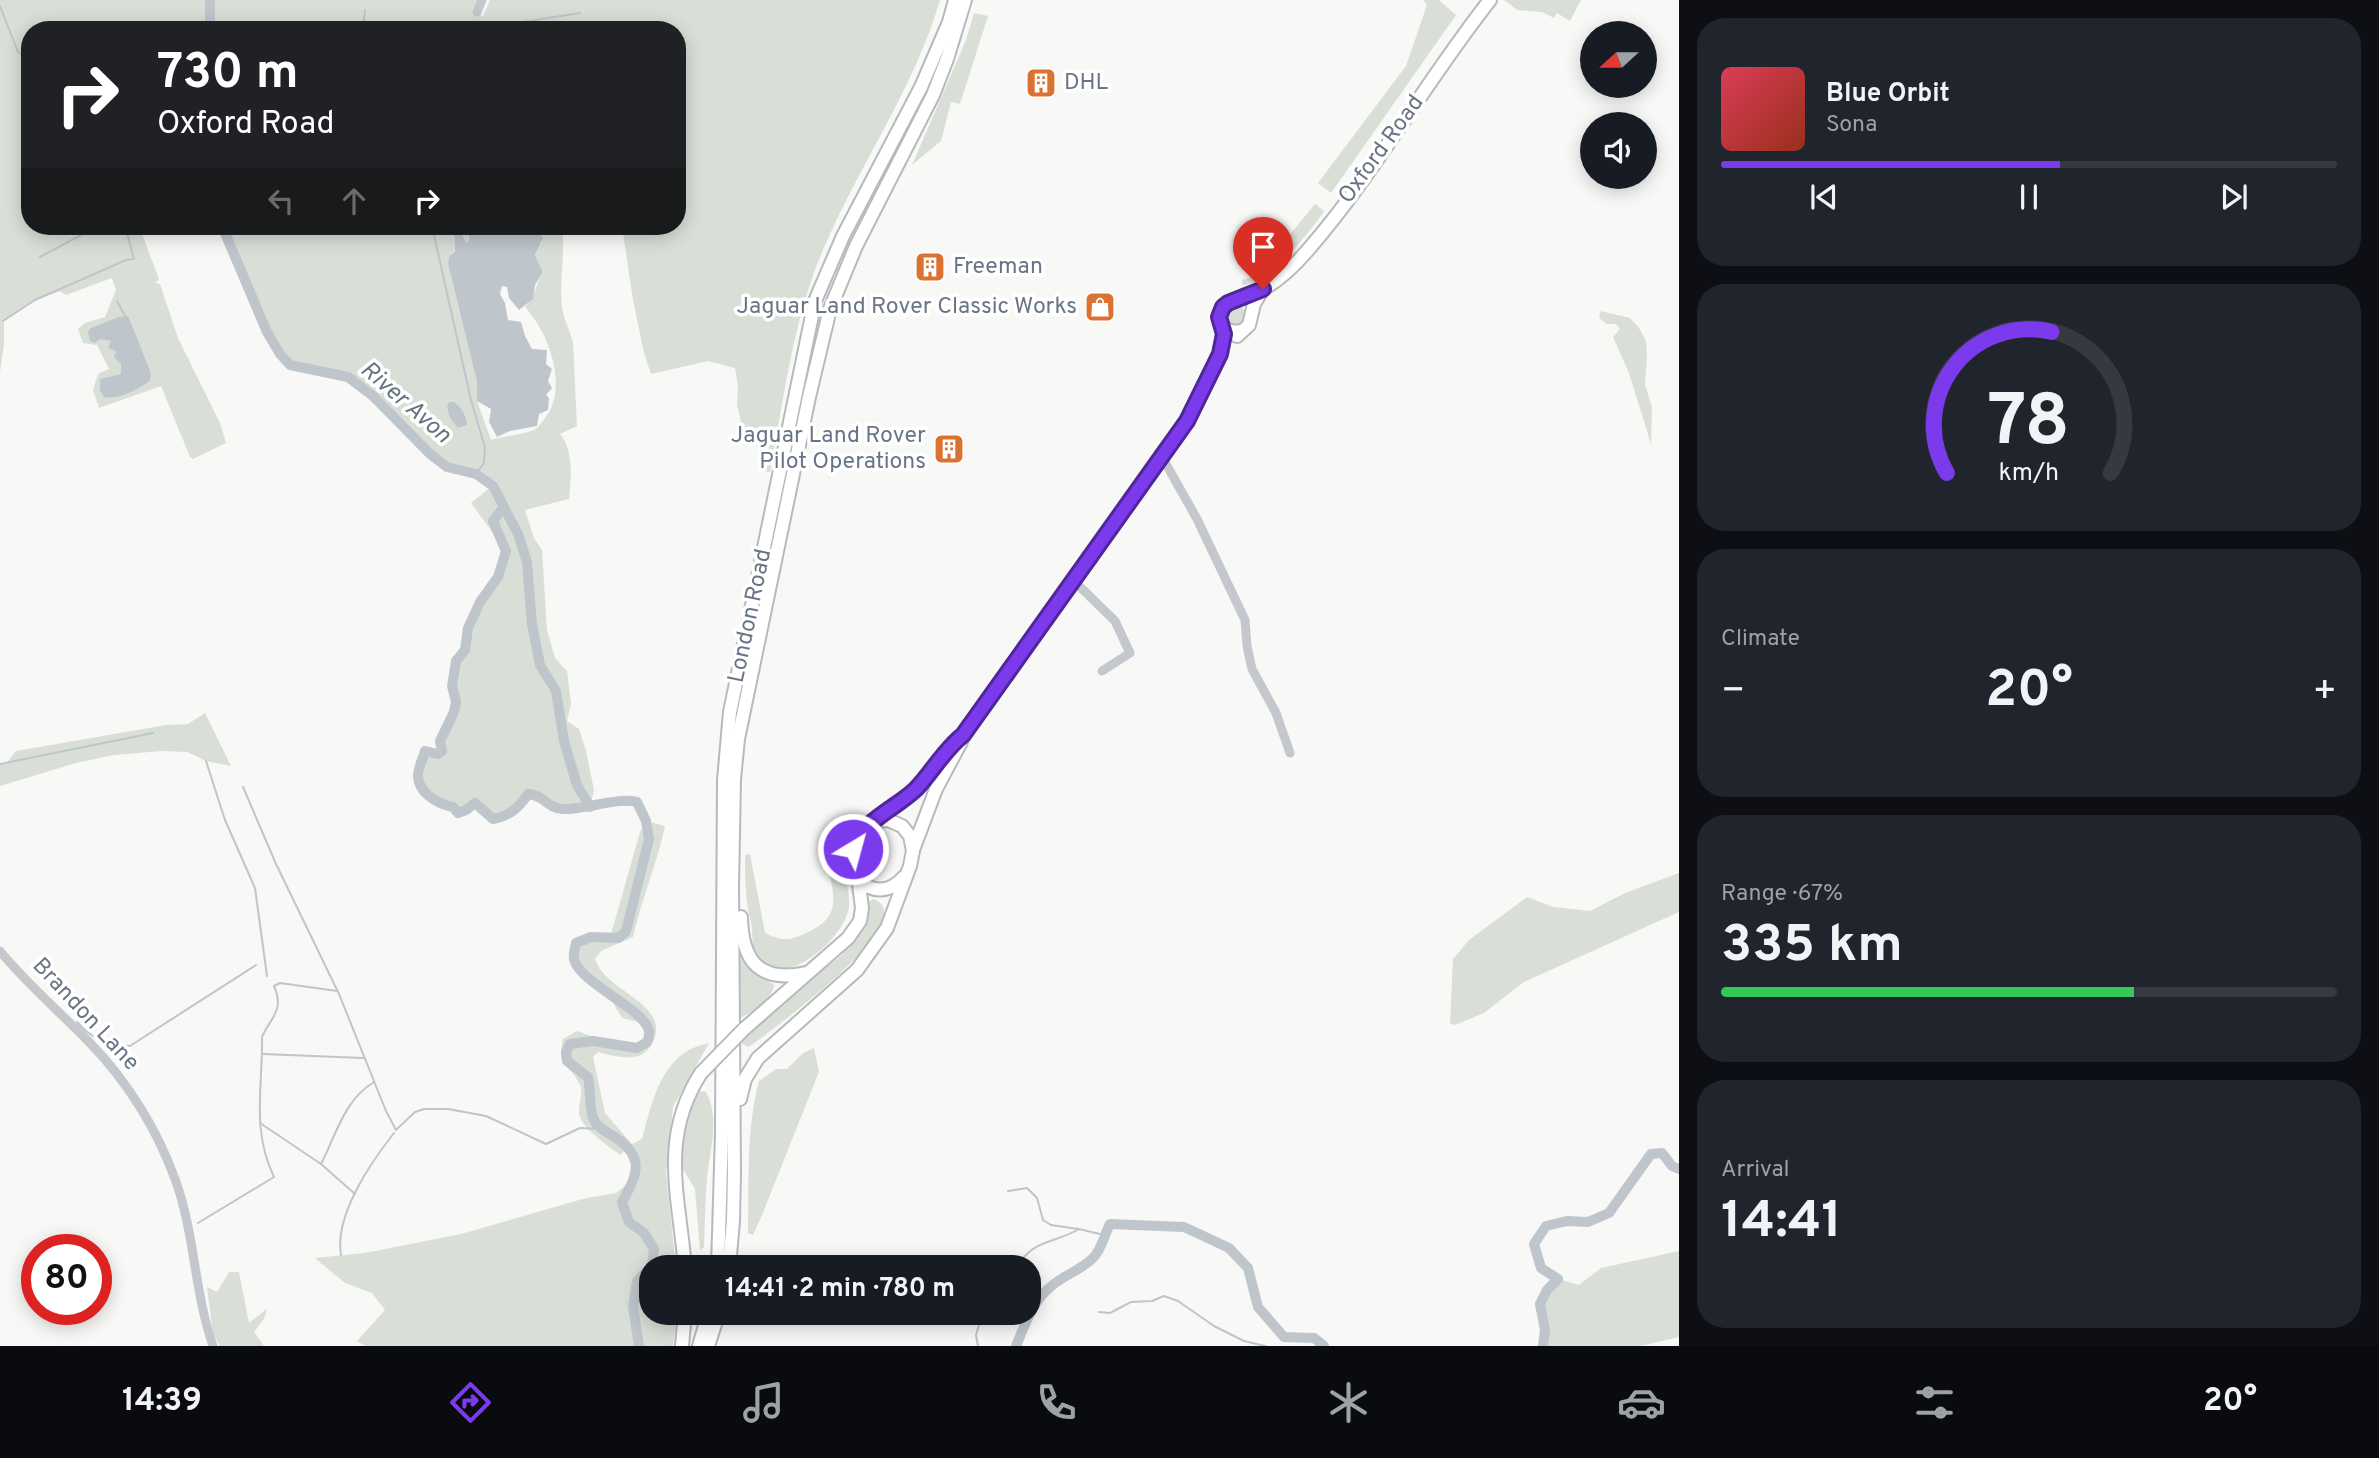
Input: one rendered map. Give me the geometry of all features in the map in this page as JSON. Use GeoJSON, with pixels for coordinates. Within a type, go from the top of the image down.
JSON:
{"type":"FeatureCollection","features":[{"type":"Feature","properties":{"kind":"highway","name":"London Road"},"geometry":{"type":"LineString","coordinates":[[718,1255],[722,1133],[724,780],[730,712],[816,301],[843,236],[921,88],[949,22],[955,0]]}},
{"type":"Feature","properties":{"kind":"highway","name":"London Road"},"geometry":{"type":"LineString","coordinates":[[730,1255],[734,1174],[733,816],[738,739],[809,397],[830,309],[856,246],[933,95],[965,0]]}},
{"type":"Feature","properties":{"kind":"highway","name":"Oxford Road"},"geometry":{"type":"LineString","coordinates":[[1235,301],[1263,289],[1307,251],[1364,177],[1490,0]]}},
{"type":"Feature","properties":{"kind":"highway","name":"Oxford Road"},"geometry":{"type":"LineString","coordinates":[[1251,315],[1263,289]]}},
{"type":"Feature","properties":{"kind":"highway"},"geometry":{"type":"LineString","coordinates":[[684,1255],[674,1150],[685,1101],[701,1073],[744,1029],[840,946],[860,921],[861,896],[852,857],[855,842],[862,831],[917,788],[954,742],[963,735],[1187,421],[1220,354],[1249,324],[1251,315],[1244,304],[1235,301],[1228,303],[1221,310],[1220,320],[1224,328],[1220,354]]}},
{"type":"Feature","properties":{"kind":"highway"},"geometry":{"type":"LineString","coordinates":[[1224,328],[1232,332],[1241,331]]}},
{"type":"Feature","properties":{"kind":"highway"},"geometry":{"type":"LineString","coordinates":[[734,1174],[738,1154],[742,1087],[750,1070],[758,1058],[857,970],[872,952],[887,928],[936,789],[960,747],[963,735]]}},
{"type":"Feature","properties":{"kind":"highway"},"geometry":{"type":"LineString","coordinates":[[733,816],[738,839],[741,930],[747,950],[760,968],[770,974],[780,977],[807,973]]}},
{"type":"Feature","properties":{"kind":"highway"},"geometry":{"type":"LineString","coordinates":[[873,822],[888,820],[902,826],[909,836],[913,851]]}},
{"type":"Feature","properties":{"kind":"highway"},"geometry":{"type":"LineString","coordinates":[[855,875],[864,885],[883,890],[896,886],[907,874]]}},
{"type":"Feature","properties":{"kind":"highway"},"geometry":{"type":"LineString","coordinates":[[682,1346],[684,1325]]}},
{"type":"Feature","properties":{"kind":"highway"},"geometry":{"type":"LineString","coordinates":[[699,1346],[705,1325]]}},
{"type":"Feature","properties":{"kind":"highway"},"geometry":{"type":"LineString","coordinates":[[708,1346],[715,1325]]}},
{"type":"Feature","properties":{"kind":"street"},"geometry":{"type":"LineString","coordinates":[[477,12],[482,0]]}},
{"type":"Feature","properties":{"kind":"street"},"geometry":{"type":"LineString","coordinates":[[1160,459],[1166,464],[1197,519],[1245,620],[1252,668],[1276,713],[1290,753]]}},
{"type":"Feature","properties":{"kind":"street"},"geometry":{"type":"LineString","coordinates":[[1074,581],[1115,621],[1130,653],[1102,671]]}},
{"type":"Feature","properties":{"kind":"street","name":"Brandon Lane"},"geometry":{"type":"LineString","coordinates":[[0,951],[92,1045],[129,1091],[150,1125],[175,1178],[184,1206],[204,1315],[213,1346]]}},
{"type":"Feature","properties":{"kind":"shaded area"},"geometry":{"type":"Polygon","coordinates":[[[0,0],[480,0],[478,14],[483,16],[490,0],[940,0],[916,65],[837,219],[813,277],[790,360],[770,472],[761,471],[758,448],[742,426],[737,405],[735,368],[708,361],[651,374],[633,300],[623,235],[686,235],[686,21],[21,21],[21,235],[142,235],[159,279],[155,283],[160,284],[178,338],[220,423],[226,443],[193,459],[190,457],[161,386],[99,408],[93,390],[98,374],[109,369],[97,345],[83,343],[78,329],[85,323],[105,317],[116,290],[112,278],[66,295],[60,291],[35,300],[4,321],[0,372],[0,0]]]}},
{"type":"Feature","properties":{"kind":"shaded area"},"geometry":{"type":"Polygon","coordinates":[[[1423,0],[1439,0],[1456,15],[1331,193],[1318,183],[1406,66],[1427,5],[1423,0]]]}},
{"type":"Feature","properties":{"kind":"shaded area"},"geometry":{"type":"Polygon","coordinates":[[[1504,0],[1581,0],[1570,21],[1557,13],[1554,18],[1542,12],[1517,10],[1504,0]]]}},
{"type":"Feature","properties":{"kind":"shaded area"},"geometry":{"type":"Polygon","coordinates":[[[974,13],[988,16],[960,104],[951,102],[941,141],[912,165],[966,40],[974,13]]]}},
{"type":"Feature","properties":{"kind":"shaded area"},"geometry":{"type":"Polygon","coordinates":[[[1315,204],[1324,211],[1299,244],[1264,276],[1242,285],[1242,280],[1257,275],[1315,204]]]}},
{"type":"Feature","properties":{"kind":"shaded area"},"geometry":{"type":"Polygon","coordinates":[[[226,235],[469,235],[466,243],[453,236],[455,248],[448,264],[477,382],[477,401],[491,440],[534,430],[552,405],[556,376],[542,331],[525,307],[543,272],[535,255],[542,241],[541,235],[562,235],[562,306],[573,343],[577,426],[560,434],[570,456],[569,499],[525,510],[534,538],[542,550],[547,630],[555,658],[567,671],[571,704],[567,721],[579,729],[586,751],[594,790],[590,807],[558,808],[528,794],[513,811],[493,819],[475,803],[458,813],[427,795],[420,783],[420,769],[425,751],[437,754],[442,751],[440,741],[456,702],[452,686],[456,661],[465,650],[468,628],[480,602],[498,577],[506,551],[471,503],[492,486],[476,474],[447,467],[430,454],[373,396],[348,377],[290,365],[267,332],[226,235]]]}},
{"type":"Feature","properties":{"kind":"shaded area"},"geometry":{"type":"Polygon","coordinates":[[[454,235],[462,235],[466,243],[469,235],[541,235],[543,238],[535,255],[543,272],[535,285],[533,299],[519,310],[509,298],[507,287],[502,286],[500,294],[505,303],[508,320],[521,322],[532,349],[547,350],[546,364],[552,369],[548,381],[552,388],[546,395],[549,398],[548,410],[539,414],[537,426],[510,431],[497,437],[489,422],[491,409],[477,401],[477,382],[448,264],[449,257],[455,251],[454,235]]]}},
{"type":"Feature","properties":{"kind":"shaded area"},"geometry":{"type":"Polygon","coordinates":[[[1235,305],[1243,308],[1246,316],[1243,324],[1235,327],[1227,324],[1224,316],[1227,308],[1235,305]]]}},
{"type":"Feature","properties":{"kind":"shaded area"},"geometry":{"type":"Polygon","coordinates":[[[1601,311],[1630,318],[1646,341],[1645,384],[1652,407],[1651,444],[1629,373],[1613,337],[1620,329],[1616,324],[1607,324],[1599,318],[1601,311]]]}},
{"type":"Feature","properties":{"kind":"shaded area"},"geometry":{"type":"Polygon","coordinates":[[[128,316],[151,373],[150,381],[122,395],[104,397],[100,390],[100,379],[121,374],[121,364],[114,357],[116,351],[108,348],[111,341],[100,339],[95,343],[90,341],[88,332],[91,328],[128,316]]]}},
{"type":"Feature","properties":{"kind":"shaded area"},"geometry":{"type":"Polygon","coordinates":[[[449,402],[454,402],[461,409],[467,425],[458,428],[450,418],[447,407],[449,402]]]}},
{"type":"Feature","properties":{"kind":"shaded area"},"geometry":{"type":"Polygon","coordinates":[[[205,713],[231,766],[206,761],[187,752],[114,755],[76,763],[0,786],[0,764],[6,764],[16,751],[166,725],[188,724],[205,713]]]}},
{"type":"Feature","properties":{"kind":"shaded area"},"geometry":{"type":"Polygon","coordinates":[[[646,821],[665,826],[633,937],[601,951],[595,959],[612,981],[647,1009],[654,1020],[656,1032],[650,1047],[639,1056],[626,1057],[598,1052],[593,1057],[605,1113],[632,1144],[642,1139],[656,1093],[667,1071],[686,1052],[709,1043],[673,1107],[666,1173],[675,1255],[639,1255],[639,1325],[676,1325],[673,1346],[365,1346],[357,1341],[385,1310],[372,1293],[345,1283],[315,1258],[365,1253],[461,1234],[586,1198],[616,1193],[636,1177],[634,1155],[628,1148],[620,1155],[583,1123],[579,1111],[580,1086],[561,1056],[563,1039],[577,1031],[594,1037],[617,1040],[636,1048],[647,1042],[650,1032],[646,1024],[622,1018],[607,993],[578,967],[575,953],[576,943],[591,937],[610,938],[640,832],[646,821]]]}},
{"type":"Feature","properties":{"kind":"shaded area"},"geometry":{"type":"Polygon","coordinates":[[[828,847],[834,850],[847,885],[849,906],[846,918],[827,944],[813,956],[784,969],[771,968],[756,957],[754,949],[746,896],[745,855],[750,854],[765,933],[781,939],[790,939],[821,925],[829,915],[833,894],[827,859],[828,847]]]}},
{"type":"Feature","properties":{"kind":"shaded area"},"geometry":{"type":"Polygon","coordinates":[[[1679,873],[1679,912],[1524,982],[1484,1013],[1455,1025],[1450,1023],[1453,959],[1469,940],[1527,897],[1553,907],[1590,911],[1625,893],[1679,873]]]}},
{"type":"Feature","properties":{"kind":"shaded area"},"geometry":{"type":"Polygon","coordinates":[[[873,899],[884,910],[879,928],[863,950],[840,974],[787,1019],[748,1047],[742,1044],[743,1039],[800,988],[842,955],[858,933],[867,903],[873,899]]]}},
{"type":"Feature","properties":{"kind":"shaded area"},"geometry":{"type":"Polygon","coordinates":[[[742,948],[750,965],[774,985],[766,1000],[740,1018],[739,949],[742,948]]]}},
{"type":"Feature","properties":{"kind":"shaded area"},"geometry":{"type":"Polygon","coordinates":[[[814,1048],[819,1072],[753,1235],[748,1233],[749,1156],[759,1081],[776,1069],[787,1069],[803,1053],[814,1048]]]}},
{"type":"Feature","properties":{"kind":"shaded area"},"geometry":{"type":"Polygon","coordinates":[[[701,1091],[706,1092],[713,1113],[713,1136],[706,1188],[704,1247],[700,1250],[695,1189],[681,1166],[684,1123],[694,1095],[701,1091]]]}},
{"type":"Feature","properties":{"kind":"shaded area"},"geometry":{"type":"Polygon","coordinates":[[[1679,1251],[1679,1337],[1641,1346],[1543,1346],[1545,1330],[1540,1304],[1547,1290],[1558,1279],[1579,1285],[1601,1268],[1679,1251]]]}},
{"type":"Feature","properties":{"kind":"shaded area"},"geometry":{"type":"Polygon","coordinates":[[[229,1272],[239,1272],[249,1323],[267,1309],[264,1319],[254,1332],[264,1346],[220,1346],[213,1334],[207,1287],[217,1292],[229,1272]]]}},
{"type":"Feature","properties":{"kind":"waterway","name":"River Avon"},"geometry":{"type":"LineString","coordinates":[[210,0],[210,21]]}},
{"type":"Feature","properties":{"kind":"waterway"},"geometry":{"type":"LineString","coordinates":[[0,6],[18,52],[21,54]]}},
{"type":"Feature","properties":{"kind":"waterway"},"geometry":{"type":"LineString","coordinates":[[364,21],[365,10]]}},
{"type":"Feature","properties":{"kind":"waterway"},"geometry":{"type":"LineString","coordinates":[[529,21],[580,13]]}},
{"type":"Feature","properties":{"kind":"waterway"},"geometry":{"type":"LineString","coordinates":[[40,257],[81,235]]}},
{"type":"Feature","properties":{"kind":"waterway"},"geometry":{"type":"LineString","coordinates":[[3,321],[35,300],[126,260],[134,259],[127,235]]}},
{"type":"Feature","properties":{"kind":"waterway","name":"River Avon"},"geometry":{"type":"LineString","coordinates":[[226,235],[267,332],[290,365],[348,377],[373,396],[430,454],[447,467],[476,474],[493,486],[518,534],[527,562],[532,624],[540,665],[556,691],[564,741],[577,785],[590,807]]}},
{"type":"Feature","properties":{"kind":"waterway"},"geometry":{"type":"LineString","coordinates":[[434,235],[471,400],[485,448],[484,463],[476,474]]}},
{"type":"Feature","properties":{"kind":"waterway"},"geometry":{"type":"LineString","coordinates":[[117,301],[125,316]]}},
{"type":"Feature","properties":{"kind":"waterway","name":"River Avon"},"geometry":{"type":"LineString","coordinates":[[503,508],[493,521],[506,551],[498,577],[480,602],[468,628],[465,650],[456,661],[452,686],[456,702],[440,741],[442,751],[438,754],[425,751],[419,780],[424,792],[453,807],[458,813],[475,803],[493,819],[499,818],[513,811],[528,794],[538,796],[553,807],[563,809],[619,801],[637,802],[646,821],[649,839],[626,931],[619,938],[591,937],[576,943],[574,959],[587,977],[645,1023],[649,1032],[648,1040],[637,1048],[593,1041],[570,1044],[566,1052],[567,1061],[588,1077],[591,1111],[596,1123],[625,1145],[635,1160],[635,1175],[622,1202],[629,1222],[644,1233],[654,1249],[652,1266],[637,1281],[633,1307],[639,1346]]}},
{"type":"Feature","properties":{"kind":"waterway"},"geometry":{"type":"LineString","coordinates":[[0,764],[153,733]]}},
{"type":"Feature","properties":{"kind":"waterway"},"geometry":{"type":"LineString","coordinates":[[206,761],[225,820],[255,888],[267,976]]}},
{"type":"Feature","properties":{"kind":"waterway"},"geometry":{"type":"LineString","coordinates":[[243,787],[276,864],[339,994],[396,1130],[415,1112],[424,1109],[448,1109],[486,1116],[546,1144],[580,1128],[602,1129]]}},
{"type":"Feature","properties":{"kind":"waterway"},"geometry":{"type":"LineString","coordinates":[[77,1022],[101,1040],[130,1046],[256,965]]}},
{"type":"Feature","properties":{"kind":"waterway"},"geometry":{"type":"LineString","coordinates":[[198,1223],[274,1177],[260,1125],[262,1037],[277,1008],[274,986],[280,983],[337,991]]}},
{"type":"Feature","properties":{"kind":"waterway"},"geometry":{"type":"LineString","coordinates":[[263,1054],[363,1058]]}},
{"type":"Feature","properties":{"kind":"waterway"},"geometry":{"type":"LineString","coordinates":[[321,1164],[348,1108],[355,1098],[374,1082]]}},
{"type":"Feature","properties":{"kind":"waterway"},"geometry":{"type":"LineString","coordinates":[[260,1123],[321,1164],[355,1194]]}},
{"type":"Feature","properties":{"kind":"waterway"},"geometry":{"type":"LineString","coordinates":[[341,1255],[343,1224],[356,1190],[394,1133]]}},
{"type":"Feature","properties":{"kind":"waterway","name":"River Avon"},"geometry":{"type":"LineString","coordinates":[[1543,1346],[1545,1330],[1540,1304],[1547,1290],[1558,1279],[1541,1268],[1534,1244],[1546,1226],[1567,1221],[1588,1222],[1609,1213],[1651,1154],[1662,1153],[1672,1166],[1679,1169]]}},
{"type":"Feature","properties":{"kind":"waterway"},"geometry":{"type":"LineString","coordinates":[[1008,1191],[1027,1188],[1037,1198],[1043,1220],[1051,1225],[1078,1229]]}},
{"type":"Feature","properties":{"kind":"waterway","name":"River Avon"},"geometry":{"type":"LineString","coordinates":[[1016,1346],[1037,1301],[1053,1284],[1093,1258],[1110,1224],[1184,1227],[1229,1248],[1248,1268],[1258,1307],[1284,1337],[1314,1338],[1324,1346]]}},
{"type":"Feature","properties":{"kind":"waterway"},"geometry":{"type":"LineString","coordinates":[[1027,1255],[1037,1246],[1079,1229],[1104,1235]]}},
{"type":"Feature","properties":{"kind":"waterway"},"geometry":{"type":"LineString","coordinates":[[1099,1312],[1110,1313],[1131,1302],[1152,1301],[1164,1296],[1178,1301],[1214,1326],[1244,1341],[1265,1346]]}},
{"type":"Feature","properties":{"kind":"waterway"},"geometry":{"type":"LineString","coordinates":[[978,1346],[976,1335],[979,1325]]}},
{"type":"Feature","properties":{"kind":"place","name":"DHL"},"geometry":{"type":"Point","coordinates":[1041,83]}},
{"type":"Feature","properties":{"kind":"place","name":"Freeman"},"geometry":{"type":"Point","coordinates":[930,267]}},
{"type":"Feature","properties":{"kind":"place","name":"Jaguar Land Rover Classic Works"},"geometry":{"type":"Point","coordinates":[1100,307]}},
{"type":"Feature","properties":{"kind":"place","name":"Jaguar Land Rover Pilot Operations"},"geometry":{"type":"Point","coordinates":[949,449]}},
{"type":"Feature","properties":{"kind":"route"},"geometry":{"type":"LineString","coordinates":[[853,849],[867,825],[890,811],[917,788],[954,742],[963,735],[1187,421],[1220,354],[1224,328],[1219,317],[1223,307],[1263,289]]}}]}
